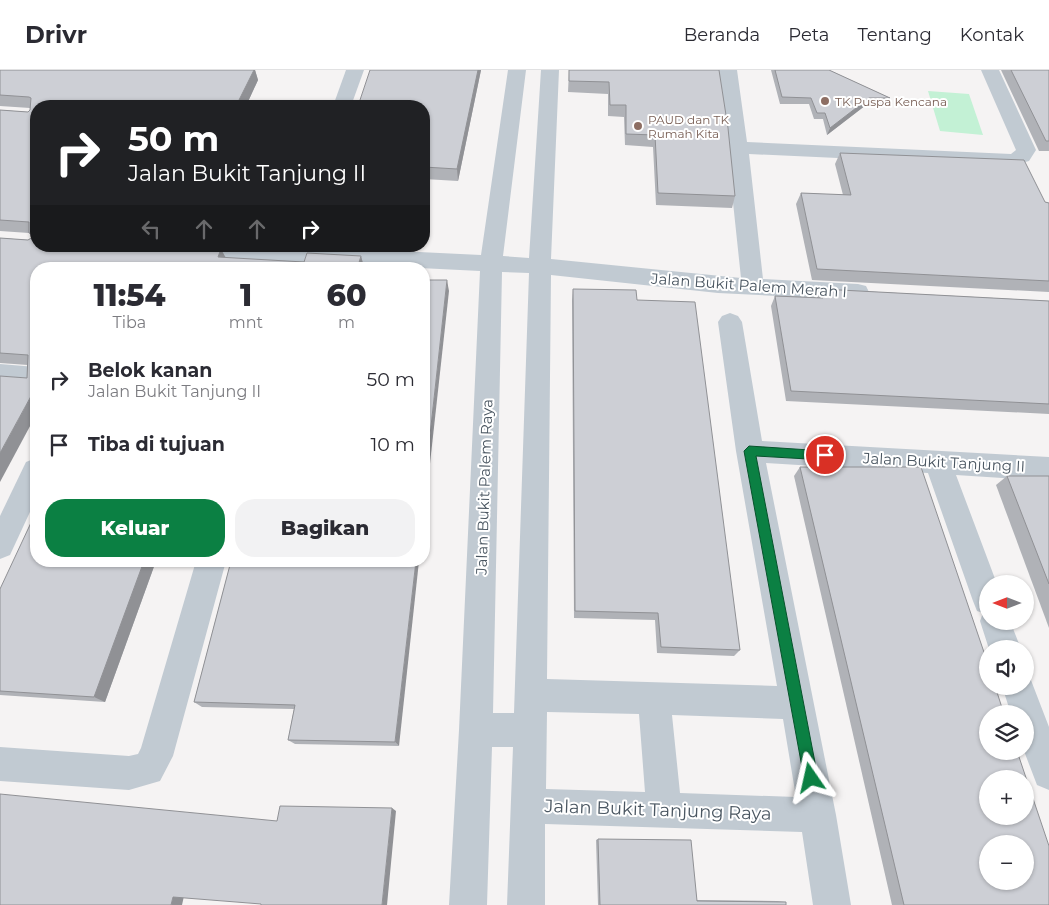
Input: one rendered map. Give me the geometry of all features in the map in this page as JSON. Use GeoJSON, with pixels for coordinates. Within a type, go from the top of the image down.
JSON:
{"type":"FeatureCollection","features":[{"type":"Feature","properties":{"kind":"street"},"geometry":{"type":"LineString","coordinates":[[344,100],[355,70]]}},
{"type":"Feature","properties":{"kind":"street","name":"Jalan Bukit Palem Raya"},"geometry":{"type":"LineString","coordinates":[[468,905],[476,730],[491,264],[517,70]]}},
{"type":"Feature","properties":{"kind":"street"},"geometry":{"type":"LineString","coordinates":[[526,905],[540,266],[550,70]]}},
{"type":"Feature","properties":{"kind":"street"},"geometry":{"type":"LineString","coordinates":[[728,70],[753,287]]}},
{"type":"Feature","properties":{"kind":"street"},"geometry":{"type":"LineString","coordinates":[[738,148],[1011,160],[1022,157],[1026,150],[990,70]]}},
{"type":"Feature","properties":{"kind":"street","name":"Jalan Bukit Palem Merah I"},"geometry":{"type":"LineString","coordinates":[[317,252],[540,266],[753,287],[881,294]]}},
{"type":"Feature","properties":{"kind":"street"},"geometry":{"type":"LineString","coordinates":[[730,322],[749,451],[818,815],[832,905]]}},
{"type":"Feature","properties":{"kind":"street"},"geometry":{"type":"LineString","coordinates":[[0,374],[30,376]]}},
{"type":"Feature","properties":{"kind":"street","name":"Jalan Bukit Tanjung II"},"geometry":{"type":"LineString","coordinates":[[749,451],[1049,469]]}},
{"type":"Feature","properties":{"kind":"street"},"geometry":{"type":"LineString","coordinates":[[938,462],[979,576]]}},
{"type":"Feature","properties":{"kind":"street"},"geometry":{"type":"LineString","coordinates":[[0,546],[30,483]]}},
{"type":"Feature","properties":{"kind":"street"},"geometry":{"type":"LineString","coordinates":[[0,764],[129,773],[148,769],[156,756],[209,567]]}},
{"type":"Feature","properties":{"kind":"street"},"geometry":{"type":"LineString","coordinates":[[531,695],[797,703]]}},
{"type":"Feature","properties":{"kind":"street"},"geometry":{"type":"LineString","coordinates":[[1021,695],[1049,773]]}},
{"type":"Feature","properties":{"kind":"street"},"geometry":{"type":"LineString","coordinates":[[654,699],[664,810]]}},
{"type":"Feature","properties":{"kind":"street"},"geometry":{"type":"LineString","coordinates":[[476,730],[530,730]]}},
{"type":"Feature","properties":{"kind":"street","name":"Jalan Bukit Tanjung Raya"},"geometry":{"type":"LineString","coordinates":[[528,806],[818,815]]}},
{"type":"Feature","properties":{"kind":"green space"},"geometry":{"type":"Polygon","coordinates":[[[928,91],[969,94],[983,135],[940,131],[928,91]]]}},
{"type":"Feature","properties":{"kind":"building"},"geometry":{"type":"Polygon","coordinates":[[[0,70],[254,70],[239,100],[31,100],[29,97],[0,95],[0,70]]]}},
{"type":"Feature","properties":{"kind":"building"},"geometry":{"type":"Polygon","coordinates":[[[370,70],[478,70],[457,169],[430,167],[430,100],[360,100],[370,70]]]}},
{"type":"Feature","properties":{"kind":"building"},"geometry":{"type":"Polygon","coordinates":[[[569,70],[719,70],[728,128],[735,196],[658,193],[655,135],[626,134],[626,105],[610,105],[609,82],[569,81],[569,70]]]}},
{"type":"Feature","properties":{"kind":"building"},"geometry":{"type":"Polygon","coordinates":[[[775,70],[829,70],[890,98],[869,98],[830,128],[825,113],[817,113],[811,98],[782,97],[775,70]]]}},
{"type":"Feature","properties":{"kind":"building"},"geometry":{"type":"Polygon","coordinates":[[[1011,70],[1049,70],[1049,141],[1046,141],[1011,70]]]}},
{"type":"Feature","properties":{"kind":"building"},"geometry":{"type":"Polygon","coordinates":[[[0,110],[28,112],[30,110],[30,233],[29,222],[0,220],[0,110]]]}},
{"type":"Feature","properties":{"kind":"building"},"geometry":{"type":"Polygon","coordinates":[[[840,153],[1024,160],[1045,202],[1049,203],[1049,281],[817,269],[801,193],[851,195],[840,153]]]}},
{"type":"Feature","properties":{"kind":"building"},"geometry":{"type":"Polygon","coordinates":[[[0,238],[30,239],[30,252],[220,252],[218,257],[304,262],[30,262],[30,398],[0,453],[0,376],[27,378],[28,355],[0,353],[0,238]]]}},
{"type":"Feature","properties":{"kind":"building"},"geometry":{"type":"Polygon","coordinates":[[[307,253],[361,256],[359,262],[304,262],[307,253]]]}},
{"type":"Feature","properties":{"kind":"building"},"geometry":{"type":"Polygon","coordinates":[[[430,280],[447,280],[430,435],[430,280]]]}},
{"type":"Feature","properties":{"kind":"building"},"geometry":{"type":"Polygon","coordinates":[[[573,289],[636,290],[637,300],[695,302],[740,650],[661,647],[658,613],[575,611],[573,289]]]}},
{"type":"Feature","properties":{"kind":"building"},"geometry":{"type":"Polygon","coordinates":[[[821,289],[1049,301],[1049,404],[791,391],[775,296],[823,298],[821,289]]]}},
{"type":"Feature","properties":{"kind":"building"},"geometry":{"type":"Polygon","coordinates":[[[800,467],[921,467],[980,640],[979,695],[998,695],[1001,705],[979,705],[979,760],[1020,760],[1023,770],[979,770],[979,825],[1034,825],[1034,801],[1049,846],[1049,905],[904,905],[800,467]]]}},
{"type":"Feature","properties":{"kind":"building"},"geometry":{"type":"Polygon","coordinates":[[[1007,476],[1049,476],[1049,584],[1007,476]]]}},
{"type":"Feature","properties":{"kind":"building"},"geometry":{"type":"Polygon","coordinates":[[[30,525],[30,567],[142,567],[94,697],[0,691],[0,589],[30,525]]]}},
{"type":"Feature","properties":{"kind":"building"},"geometry":{"type":"Polygon","coordinates":[[[229,567],[415,567],[395,742],[288,740],[295,705],[194,702],[229,567]]]}},
{"type":"Feature","properties":{"kind":"building"},"geometry":{"type":"Polygon","coordinates":[[[0,794],[277,821],[280,806],[392,808],[382,905],[261,905],[173,897],[171,905],[0,905],[0,794]]]}},
{"type":"Feature","properties":{"kind":"building"},"geometry":{"type":"Polygon","coordinates":[[[598,839],[691,840],[697,901],[786,902],[786,905],[600,905],[598,839]]]}},
{"type":"Feature","properties":{"kind":"place","name":"TK Puspa Kencana"},"geometry":{"type":"Point","coordinates":[825,101]}},
{"type":"Feature","properties":{"kind":"place","name":"PAUD dan TK Rumah Kita"},"geometry":{"type":"Point","coordinates":[638,126]}},
{"type":"Feature","properties":{"kind":"route"},"geometry":{"type":"LineString","coordinates":[[811,778],[749,451],[825,455]]}}]}
